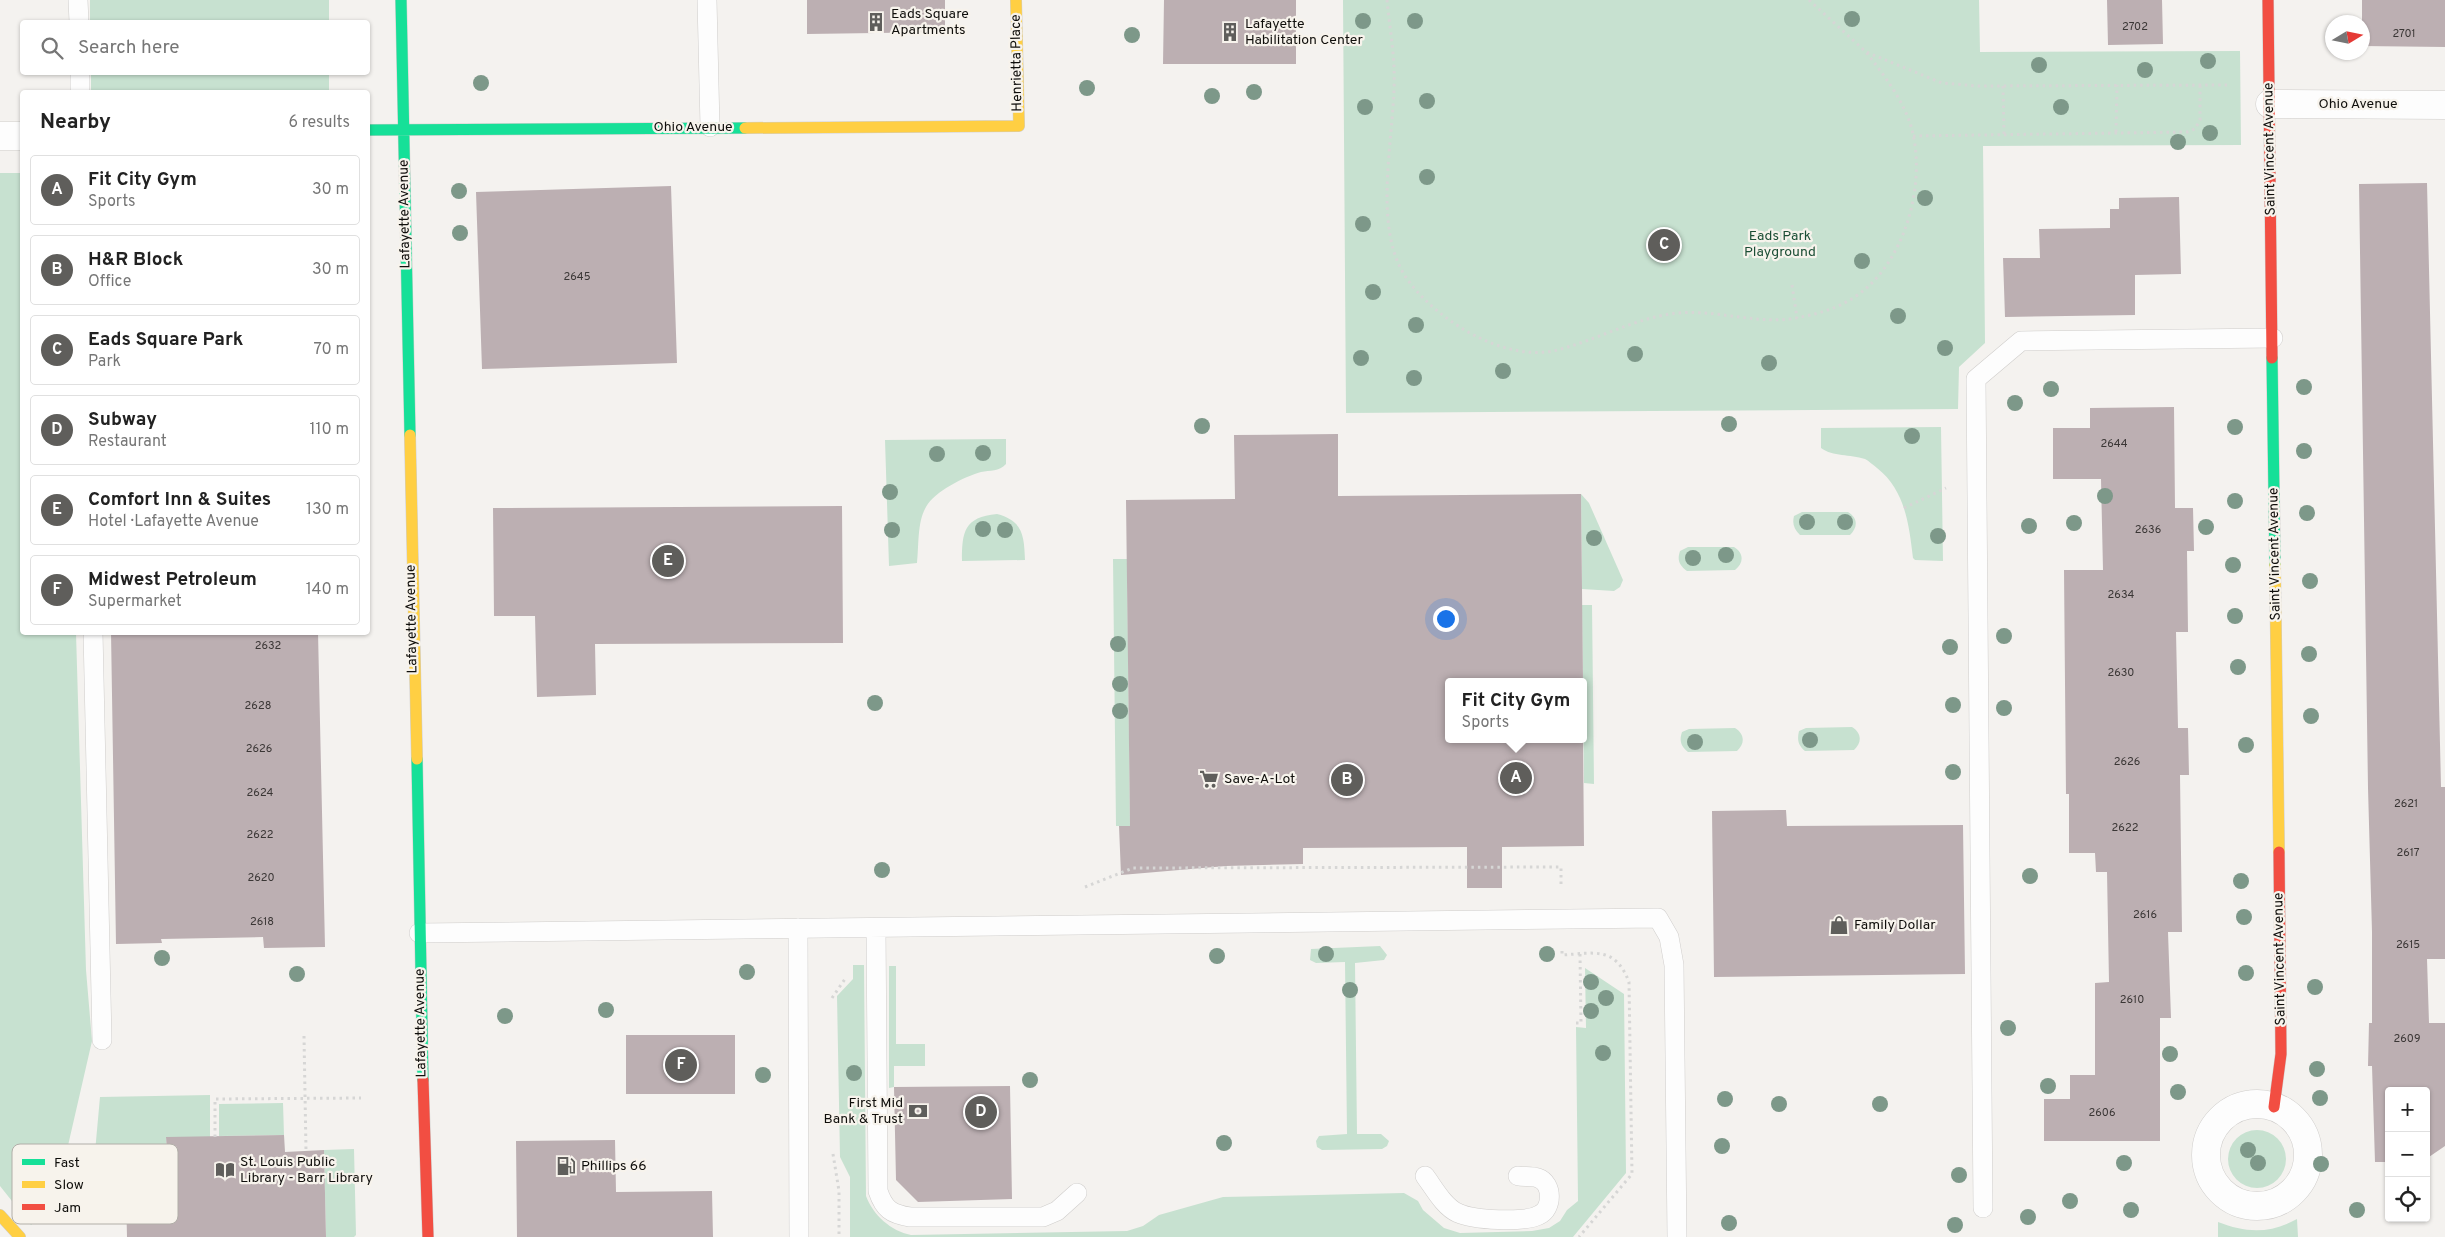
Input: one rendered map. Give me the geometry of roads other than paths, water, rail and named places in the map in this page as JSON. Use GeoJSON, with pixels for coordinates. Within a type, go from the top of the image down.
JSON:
{"type":"FeatureCollection","features":[{"type":"Feature","properties":{"kind":"main road","name":"Lafayette Avenue"},"geometry":{"type":"LineString","coordinates":[[401,0],[419,933],[428,1237]]}},
{"type":"Feature","properties":{"kind":"main road","name":"Henrietta Place"},"geometry":{"type":"LineString","coordinates":[[1016,0],[1019,126]]}},
{"type":"Feature","properties":{"kind":"main road","name":"Saint Vincent Avenue"},"geometry":{"type":"LineString","coordinates":[[2268,0],[2281,1054],[2274,1107]]}},
{"type":"Feature","properties":{"kind":"main road","name":"Ohio Avenue"},"geometry":{"type":"LineString","coordinates":[[370,130],[1019,126]]}},
{"type":"Feature","properties":{"kind":"main road"},"geometry":{"type":"LineString","coordinates":[[0,1216],[20,1237]]}},
{"type":"Feature","properties":{"kind":"street","name":"Ohio Avenue"},"geometry":{"type":"LineString","coordinates":[[2270,104],[2445,105]]}},
{"type":"Feature","properties":{"kind":"street"},"geometry":{"type":"LineString","coordinates":[[0,136],[20,136]]}},
{"type":"Feature","properties":{"kind":"lane"},"geometry":{"type":"LineString","coordinates":[[78,0],[79,20]]}},
{"type":"Feature","properties":{"kind":"lane"},"geometry":{"type":"LineString","coordinates":[[707,0],[710,127]]}},
{"type":"Feature","properties":{"kind":"lane"},"geometry":{"type":"LineString","coordinates":[[80,75],[80,90]]}},
{"type":"Feature","properties":{"kind":"lane"},"geometry":{"type":"LineString","coordinates":[[1983,1208],[1976,379],[2021,341],[2273,338]]}},
{"type":"Feature","properties":{"kind":"lane"},"geometry":{"type":"LineString","coordinates":[[93,635],[102,1040]]}},
{"type":"Feature","properties":{"kind":"lane"},"geometry":{"type":"LineString","coordinates":[[419,933],[1658,918],[1670,937],[1674,965],[1677,1237]]}},
{"type":"Feature","properties":{"kind":"lane"},"geometry":{"type":"LineString","coordinates":[[798,928],[799,1237]]}},
{"type":"Feature","properties":{"kind":"lane"},"geometry":{"type":"LineString","coordinates":[[876,928],[878,1191],[883,1206],[896,1215],[910,1217],[1043,1217],[1057,1211],[1077,1193]]}},
{"type":"Feature","properties":{"kind":"lane"},"geometry":{"type":"LineString","coordinates":[[1425,1176],[1444,1201],[1457,1213],[1476,1218],[1539,1216],[1548,1207],[1550,1197],[1546,1185],[1539,1178],[1518,1176]]}},
{"type":"Feature","properties":{"kind":"place","name":"Eads Square Apartments"},"geometry":{"type":"Point","coordinates":[876,22]}},
{"type":"Feature","properties":{"kind":"place","name":"Lafayette Habilitation Center"},"geometry":{"type":"Point","coordinates":[1230,32]}},
{"type":"Feature","properties":{"kind":"place","name":"Eads Square Park"},"geometry":{"type":"Point","coordinates":[1664,245]}},
{"type":"Feature","properties":{"kind":"place","name":"Comfort Inn & Suites"},"geometry":{"type":"Point","coordinates":[668,561]}},
{"type":"Feature","properties":{"kind":"place","name":"Fit City Gym"},"geometry":{"type":"Point","coordinates":[1516,778]}},
{"type":"Feature","properties":{"kind":"place","name":"Save-A-Lot"},"geometry":{"type":"Point","coordinates":[1209,779]}},
{"type":"Feature","properties":{"kind":"place","name":"H&R Block"},"geometry":{"type":"Point","coordinates":[1347,780]}},
{"type":"Feature","properties":{"kind":"place","name":"Family Dollar"},"geometry":{"type":"Point","coordinates":[1839,925]}},
{"type":"Feature","properties":{"kind":"place","name":"Midwest Petroleum"},"geometry":{"type":"Point","coordinates":[681,1065]}},
{"type":"Feature","properties":{"kind":"place","name":"First Mid Bank & Trust"},"geometry":{"type":"Point","coordinates":[918,1111]}},
{"type":"Feature","properties":{"kind":"place","name":"Subway"},"geometry":{"type":"Point","coordinates":[981,1112]}},
{"type":"Feature","properties":{"kind":"place","name":"Phillips 66"},"geometry":{"type":"Point","coordinates":[566,1166]}},
{"type":"Feature","properties":{"kind":"place","name":"St. Louis Public Library - Barr Library"},"geometry":{"type":"Point","coordinates":[225,1170]}},
{"type":"Feature","properties":{"kind":"park label","name":"Eads Park Playground"},"geometry":{"type":"Point","coordinates":[1780,244]}}]}
